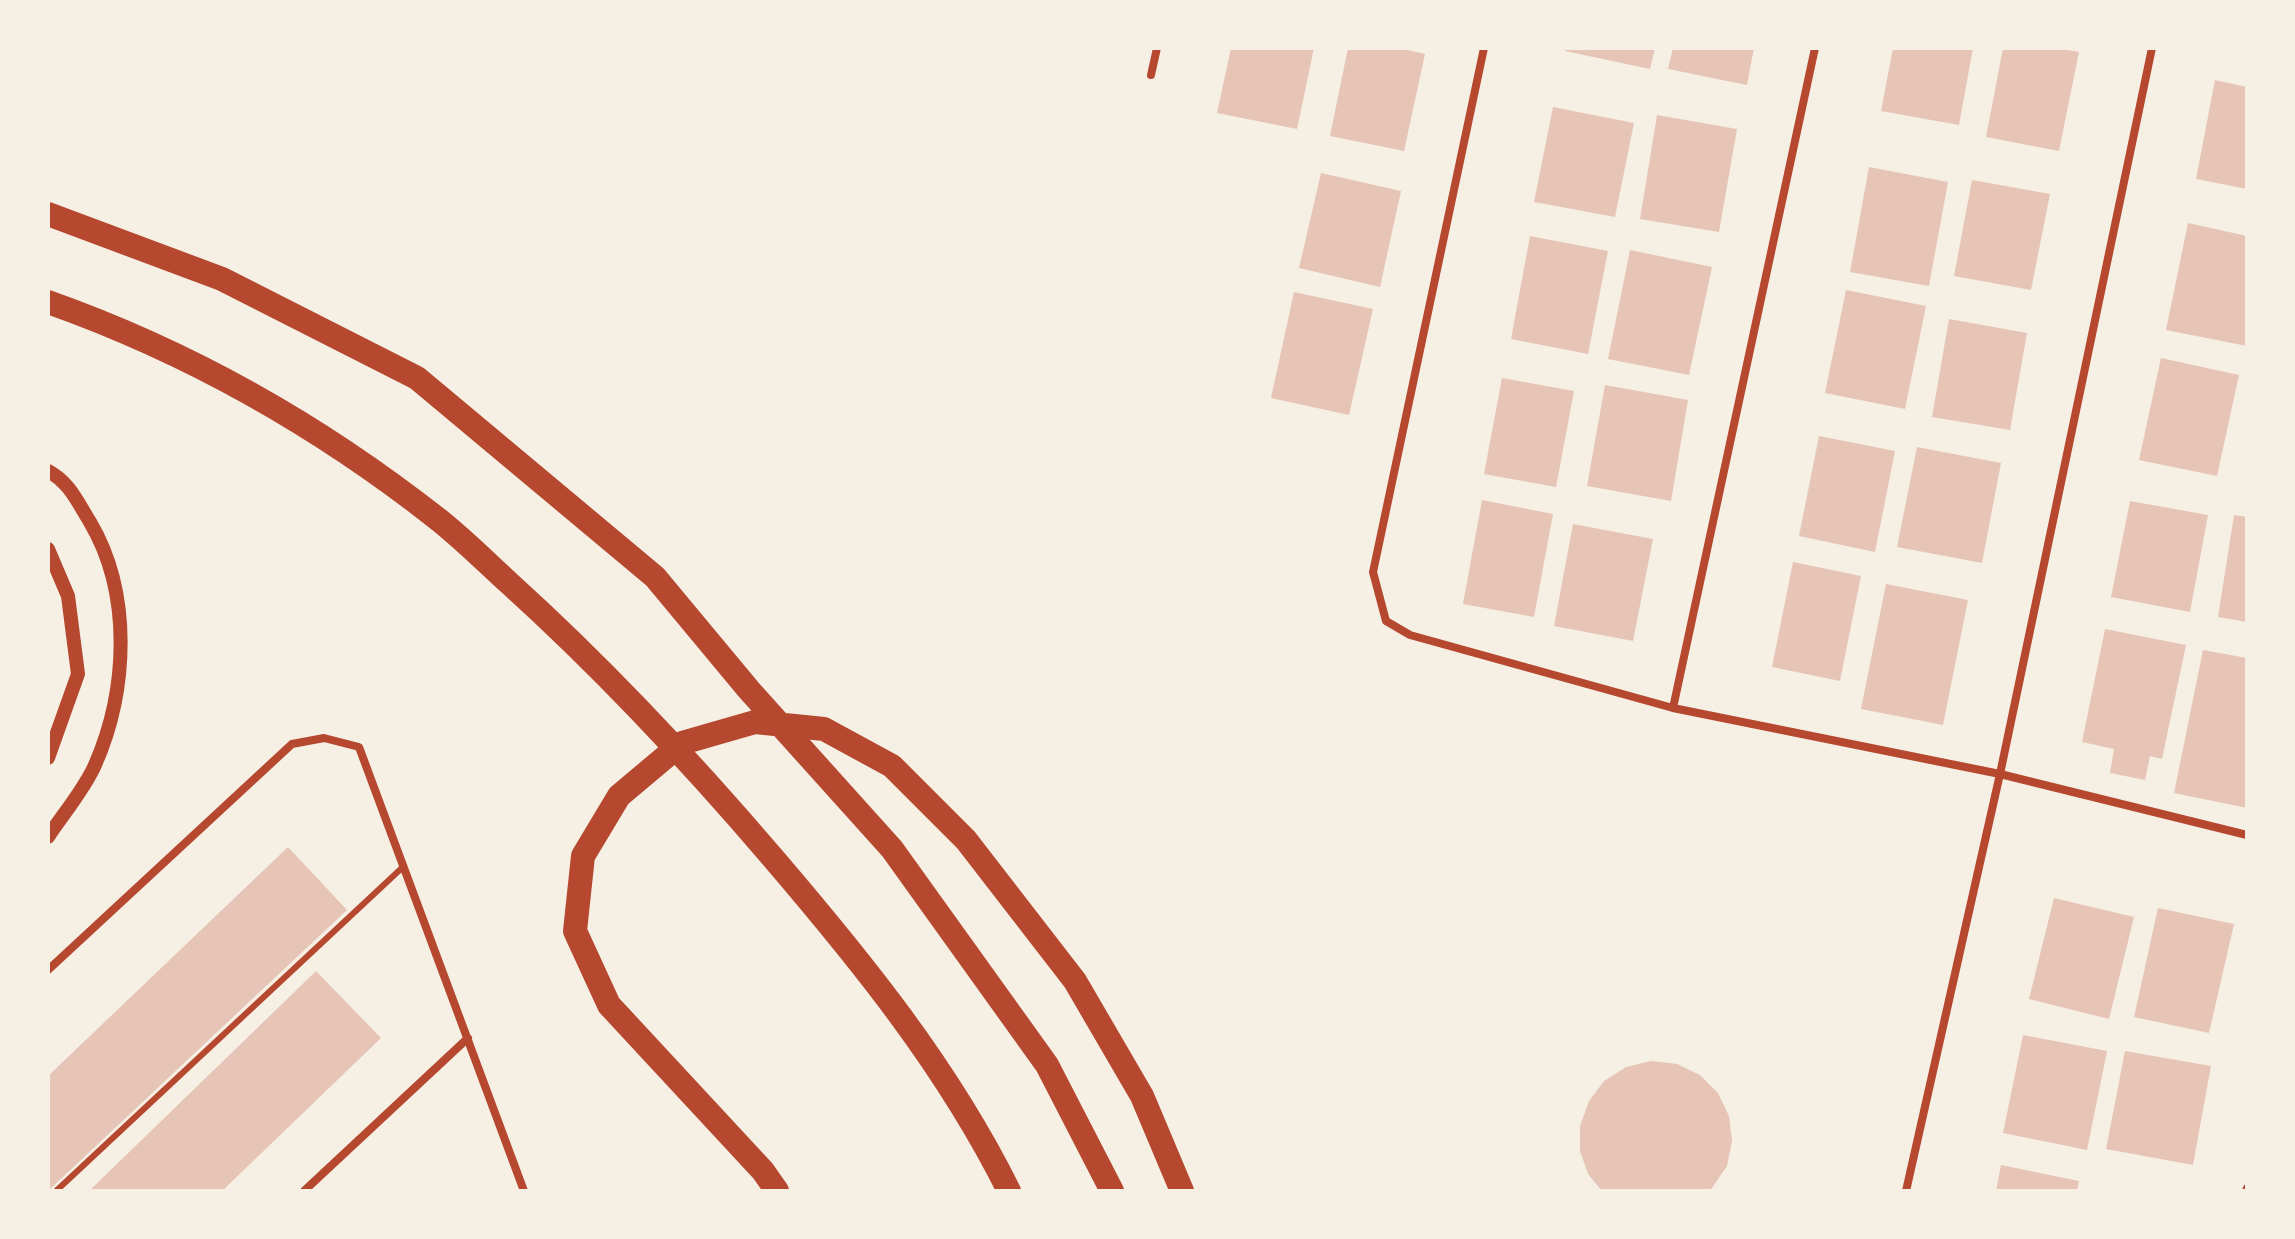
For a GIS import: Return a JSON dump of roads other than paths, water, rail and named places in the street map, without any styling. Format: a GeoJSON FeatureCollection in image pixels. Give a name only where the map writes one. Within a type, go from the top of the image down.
{"type":"FeatureCollection","features":[{"type":"Feature","properties":{"kind":"highway"},"geometry":{"type":"LineString","coordinates":[[48,214],[222,279],[417,378],[655,577],[749,690],[892,849],[1047,1065],[1112,1191]]}},
{"type":"Feature","properties":{"kind":"highway"},"geometry":{"type":"LineString","coordinates":[[48,302],[221,375],[322,437],[440,520],[569,638],[736,815],[865,965],[979,1131],[1009,1191]]}},
{"type":"Feature","properties":{"kind":"highway"},"geometry":{"type":"LineString","coordinates":[[777,1191],[763,1171],[609,1005],[575,931],[583,856],[619,796],[682,743],[755,722],[824,729],[892,766],[975,852],[1075,981],[1142,1096],[1182,1191]]}},
{"type":"Feature","properties":{"kind":"street"},"geometry":{"type":"LineString","coordinates":[[1151,75],[1157,48]]}},
{"type":"Feature","properties":{"kind":"street"},"geometry":{"type":"LineString","coordinates":[[1484,48],[1373,572],[1386,621],[1410,635],[1673,708],[2000,774],[2247,835]]}},
{"type":"Feature","properties":{"kind":"street"},"geometry":{"type":"LineString","coordinates":[[1673,708],[1815,48]]}},
{"type":"Feature","properties":{"kind":"street"},"geometry":{"type":"LineString","coordinates":[[1906,1191],[2000,774],[2152,48]]}},
{"type":"Feature","properties":{"kind":"street"},"geometry":{"type":"LineString","coordinates":[[48,471],[64,480],[98,536],[120,606],[119,682],[95,765],[48,837]]}},
{"type":"Feature","properties":{"kind":"street"},"geometry":{"type":"LineString","coordinates":[[48,549],[68,596],[78,674],[48,758]]}},
{"type":"Feature","properties":{"kind":"street"},"geometry":{"type":"LineString","coordinates":[[48,970],[292,744],[324,738],[359,747],[521,1189]]}},
{"type":"Feature","properties":{"kind":"street"},"geometry":{"type":"LineString","coordinates":[[304,1191],[468,1038]]}},
{"type":"Feature","properties":{"kind":"lane"},"geometry":{"type":"LineString","coordinates":[[56,1191],[404,866]]}}]}
